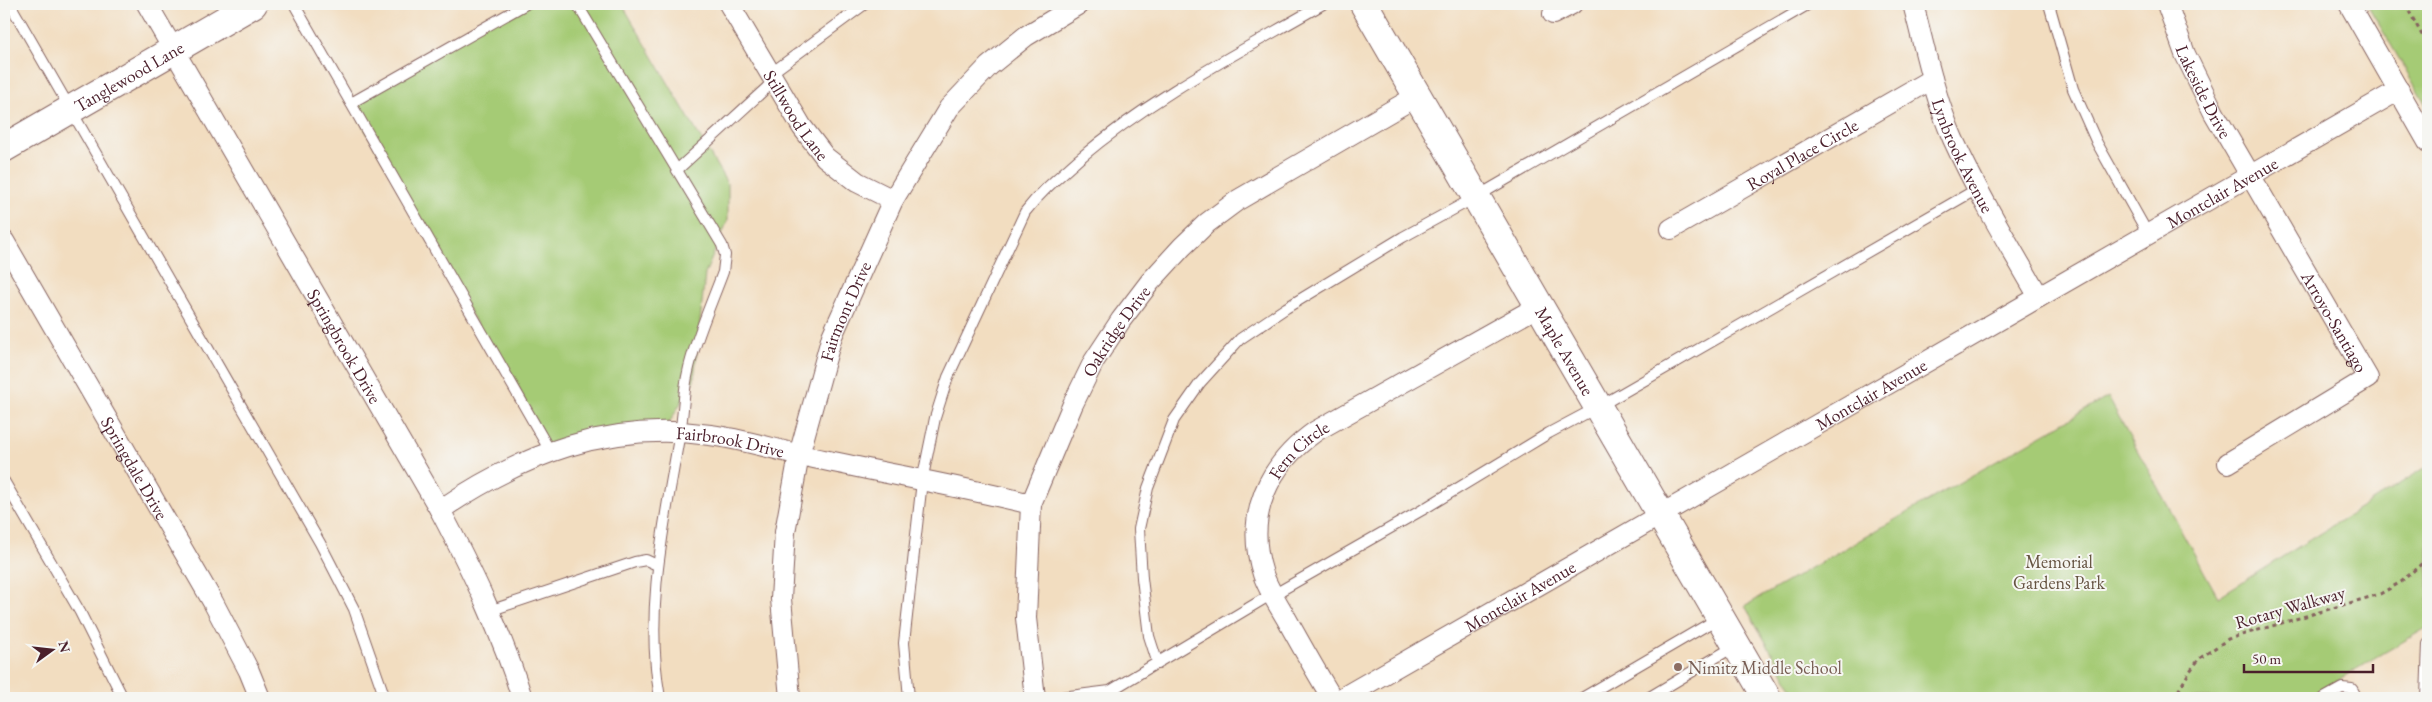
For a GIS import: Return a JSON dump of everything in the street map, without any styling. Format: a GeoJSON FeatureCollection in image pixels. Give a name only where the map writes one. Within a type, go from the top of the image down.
{"type":"FeatureCollection","features":[{"type":"Feature","properties":{"kind":"main road","name":"Tanglewood Lane"},"geometry":{"type":"LineString","coordinates":[[4,148],[253,4]]}},
{"type":"Feature","properties":{"kind":"main road","name":"Maple Avenue"},"geometry":{"type":"LineString","coordinates":[[1364,4],[1720,617],[1760,693]]}},
{"type":"Feature","properties":{"kind":"street","name":"Springbrook Drive"},"geometry":{"type":"LineString","coordinates":[[147,4],[440,510],[472,570],[511,664],[522,698]]}},
{"type":"Feature","properties":{"kind":"street","name":"Stillwood Lane"},"geometry":{"type":"LineString","coordinates":[[729,4],[802,127],[826,157],[857,182],[892,200]]}},
{"type":"Feature","properties":{"kind":"street","name":"Fairmont Drive"},"geometry":{"type":"LineString","coordinates":[[790,698],[781,599],[785,532],[798,455],[832,336],[892,200],[949,108],[990,66],[1026,36],[1079,4]]}},
{"type":"Feature","properties":{"kind":"street"},"geometry":{"type":"LineString","coordinates":[[1553,14],[1572,4]]}},
{"type":"Feature","properties":{"kind":"street","name":"Lynbrook Avenue"},"geometry":{"type":"LineString","coordinates":[[1913,4],[1932,79],[1952,137],[1977,189],[2039,297]]}},
{"type":"Feature","properties":{"kind":"street","name":"Lakeside Drive"},"geometry":{"type":"LineString","coordinates":[[2167,4],[2185,54],[2249,176]]}},
{"type":"Feature","properties":{"kind":"street"},"geometry":{"type":"LineString","coordinates":[[2349,4],[2428,142]]}},
{"type":"Feature","properties":{"kind":"street","name":"Royal Place Circle"},"geometry":{"type":"LineString","coordinates":[[1671,229],[1932,79]]}},
{"type":"Feature","properties":{"kind":"street","name":"Montclair Avenue"},"geometry":{"type":"LineString","coordinates":[[1342,698],[2399,90]]}},
{"type":"Feature","properties":{"kind":"street","name":"Oakridge Drive"},"geometry":{"type":"LineString","coordinates":[[1035,698],[1026,618],[1031,504],[1072,404],[1094,362],[1121,320],[1182,247],[1238,200],[1417,96]]}},
{"type":"Feature","properties":{"kind":"street","name":"Arroyo-Santiago"},"geometry":{"type":"LineString","coordinates":[[2228,464],[2368,378],[2249,176]]}},
{"type":"Feature","properties":{"kind":"street","name":"Springdale Drive"},"geometry":{"type":"LineString","coordinates":[[4,240],[213,602],[249,671],[260,698]]}},
{"type":"Feature","properties":{"kind":"street","name":"Fern Circle"},"geometry":{"type":"LineString","coordinates":[[1332,698],[1263,575],[1258,555],[1257,520],[1264,494],[1272,475],[1284,458],[1316,431],[1539,306]]}},
{"type":"Feature","properties":{"kind":"street","name":"Fairbrook Drive"},"geometry":{"type":"LineString","coordinates":[[440,510],[504,471],[550,451],[605,436],[635,432],[680,432],[739,440],[798,455],[1031,504]]}},
{"type":"Feature","properties":{"kind":"lane"},"geometry":{"type":"LineString","coordinates":[[10,4],[320,543],[354,609],[386,698]]}},
{"type":"Feature","properties":{"kind":"lane"},"geometry":{"type":"LineString","coordinates":[[294,4],[550,451]]}},
{"type":"Feature","properties":{"kind":"lane"},"geometry":{"type":"LineString","coordinates":[[351,103],[526,4]]}},
{"type":"Feature","properties":{"kind":"lane"},"geometry":{"type":"LineString","coordinates":[[578,4],[722,245],[725,255],[724,272],[688,371],[680,432],[657,565],[653,633],[655,673],[660,698]]}},
{"type":"Feature","properties":{"kind":"lane"},"geometry":{"type":"LineString","coordinates":[[677,170],[772,78],[865,4]]}},
{"type":"Feature","properties":{"kind":"lane"},"geometry":{"type":"LineString","coordinates":[[909,698],[904,643],[922,481],[936,418],[948,377],[1025,212],[1039,194],[1131,118],[1194,77],[1323,4]]}},
{"type":"Feature","properties":{"kind":"lane"},"geometry":{"type":"LineString","coordinates":[[1158,664],[1148,626],[1139,529],[1148,488],[1174,420],[1200,383],[1240,339],[1302,298],[1403,237],[1476,197],[1809,4]]}},
{"type":"Feature","properties":{"kind":"lane"},"geometry":{"type":"LineString","coordinates":[[2049,4],[2073,89],[2097,143],[2148,234]]}},
{"type":"Feature","properties":{"kind":"lane"},"geometry":{"type":"LineString","coordinates":[[1054,698],[1110,691],[1422,510],[1549,432],[1598,407],[1977,189]]}},
{"type":"Feature","properties":{"kind":"lane"},"geometry":{"type":"LineString","coordinates":[[4,481],[80,612],[122,698]]}},
{"type":"Feature","properties":{"kind":"lane"},"geometry":{"type":"LineString","coordinates":[[489,611],[635,562],[646,560],[657,565]]}},
{"type":"Feature","properties":{"kind":"lane"},"geometry":{"type":"LineString","coordinates":[[1582,698],[1720,617]]}},
{"type":"Feature","properties":{"kind":"lane"},"geometry":{"type":"LineString","coordinates":[[2426,698],[2428,644]]}},
{"type":"Feature","properties":{"kind":"lane"},"geometry":{"type":"LineString","coordinates":[[1648,698],[1736,646]]}},
{"type":"Feature","properties":{"kind":"lane"},"geometry":{"type":"LineString","coordinates":[[2324,698],[2342,688],[2352,689],[2357,698]]}},
{"type":"Feature","properties":{"kind":"path"},"geometry":{"type":"LineString","coordinates":[[2405,4],[2428,46]]}},
{"type":"Feature","properties":{"kind":"path","name":"Rotary Walkway"},"geometry":{"type":"LineString","coordinates":[[2174,698],[2200,658],[2228,639],[2380,594],[2401,582],[2428,558]]}},
{"type":"Feature","properties":{"kind":"green space"},"geometry":{"type":"Polygon","coordinates":[[[520,4],[622,4],[728,185],[728,220],[705,274],[694,380],[664,432],[549,450],[351,105],[520,4]]]}},
{"type":"Feature","properties":{"kind":"green space"},"geometry":{"type":"Polygon","coordinates":[[[2367,4],[2428,4],[2428,108],[2367,4]]]}},
{"type":"Feature","properties":{"kind":"green space","name":"Memorial Gardens Park"},"geometry":{"type":"Polygon","coordinates":[[[2108,397],[2218,597],[2428,466],[2428,627],[2307,698],[1798,698],[1745,606],[2108,397]]]}},
{"type":"Feature","properties":{"kind":"place","name":"Nimitz Middle School"},"geometry":{"type":"Point","coordinates":[1678,667]}}]}
